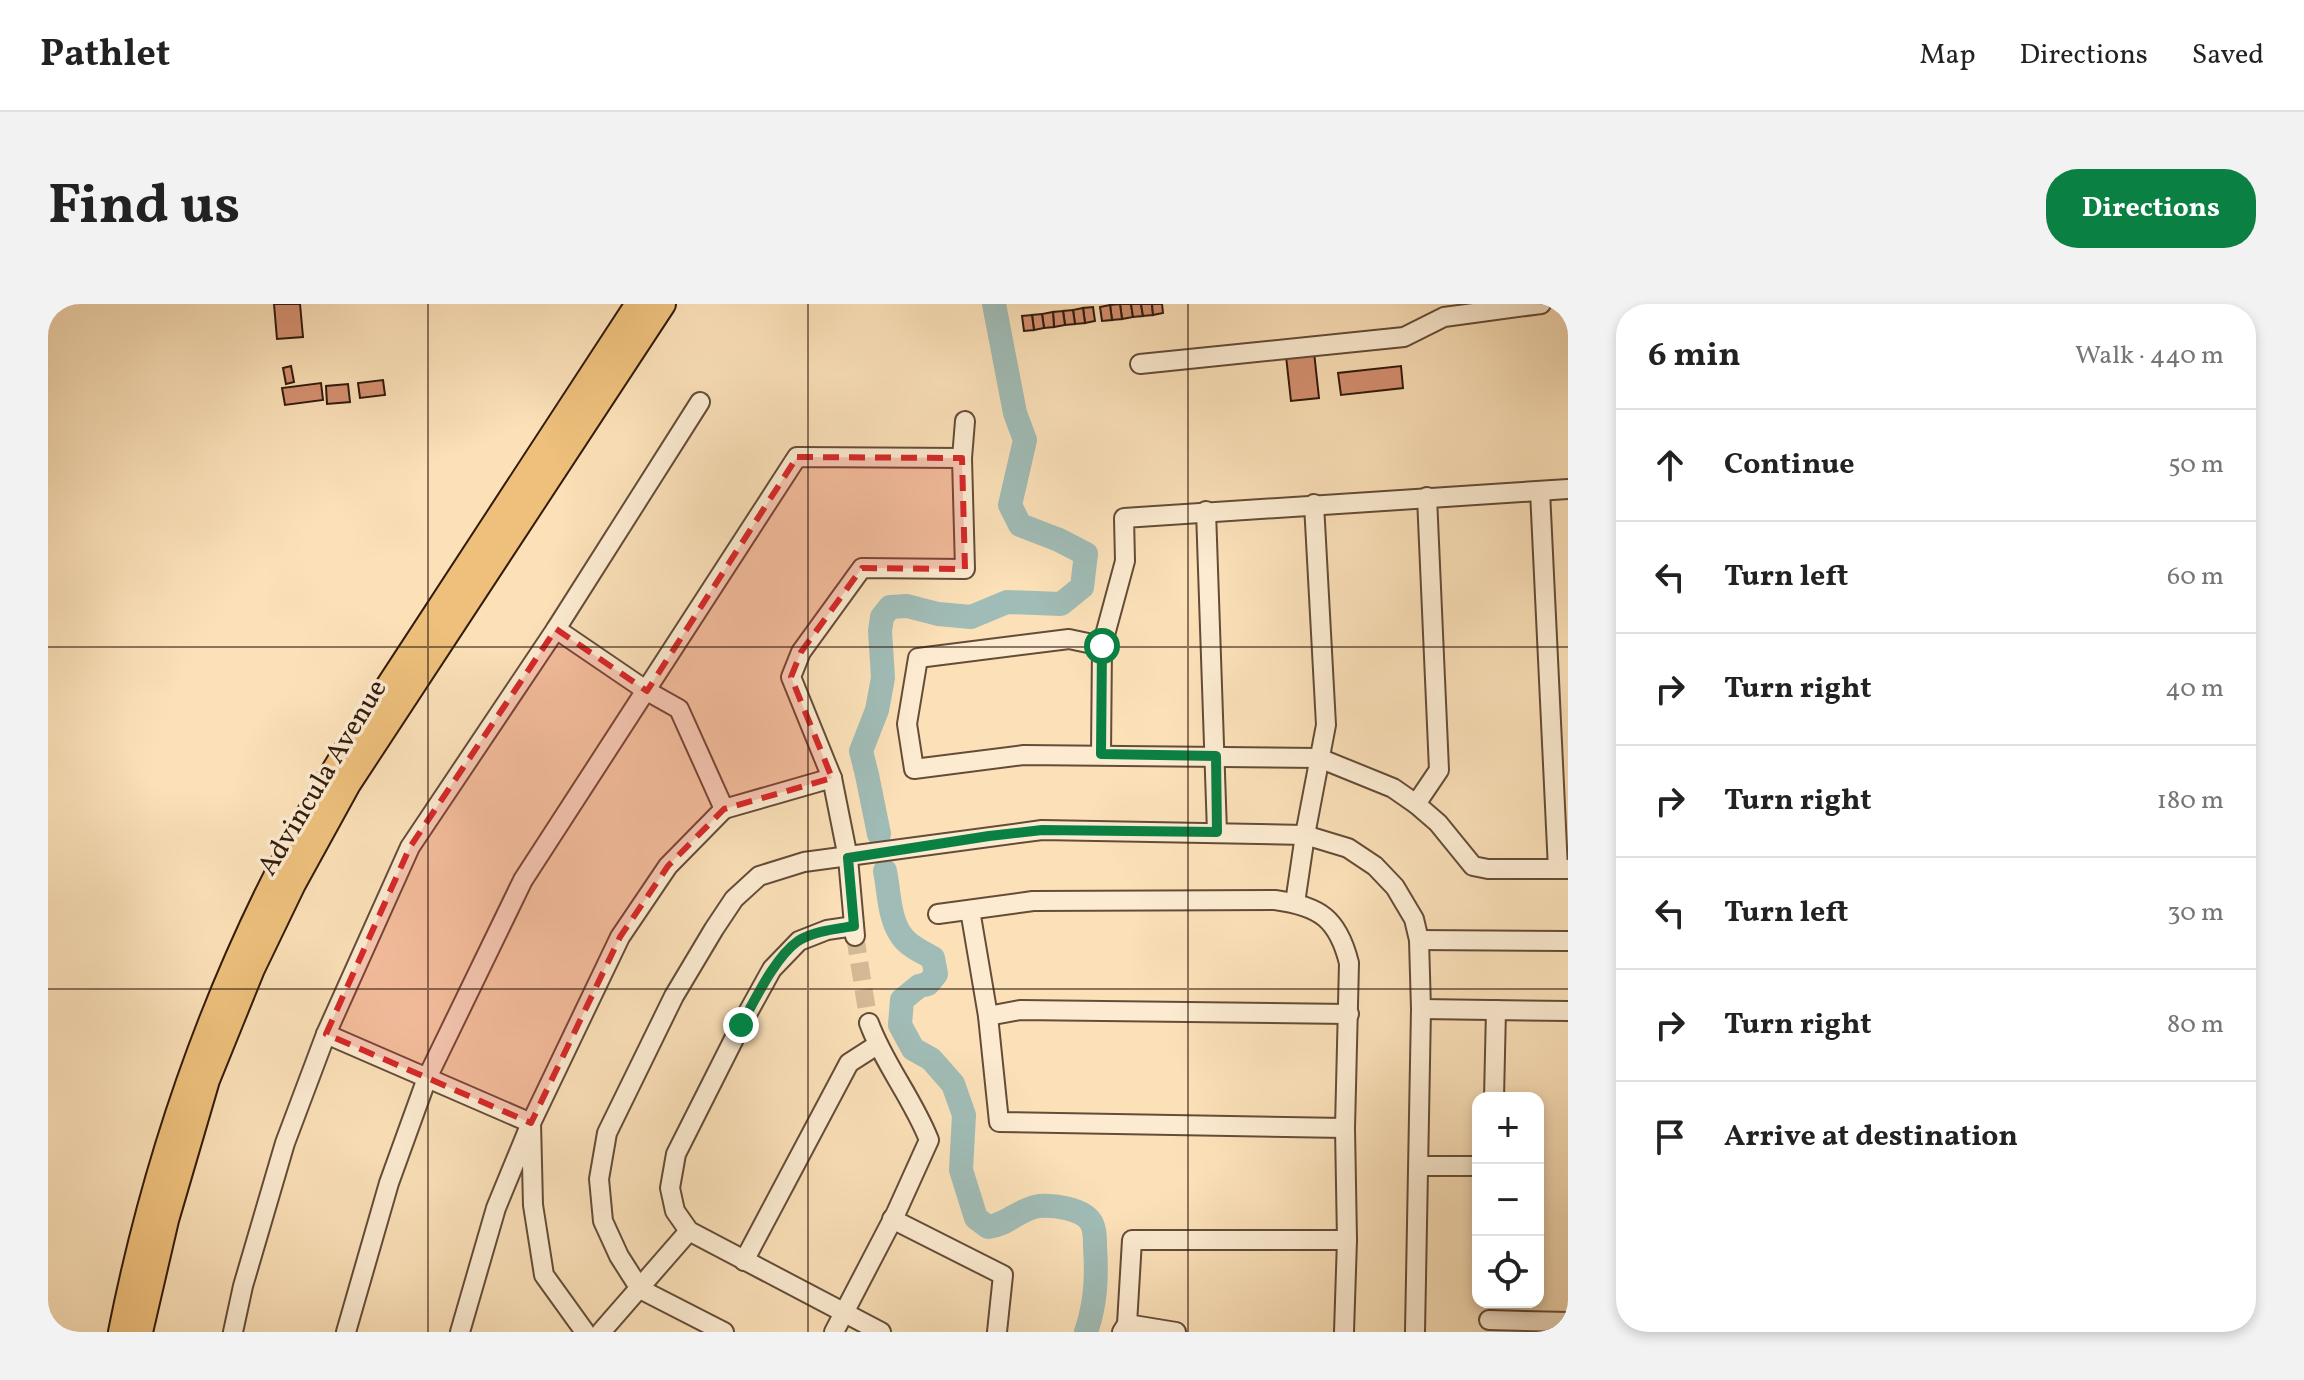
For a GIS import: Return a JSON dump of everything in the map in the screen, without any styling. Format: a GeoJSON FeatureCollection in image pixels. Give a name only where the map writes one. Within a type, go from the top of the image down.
{"type":"FeatureCollection","features":[{"type":"Feature","properties":{"kind":"main road","name":"Advincula Avenue"},"geometry":{"type":"LineString","coordinates":[[121,1332],[186,1149],[207,1080],[252,969],[298,874],[348,784],[587,402],[638,304]]}},
{"type":"Feature","properties":{"kind":"main road","name":"Advincula Avenue"},"geometry":{"type":"LineString","coordinates":[[587,402],[663,304]]}},
{"type":"Feature","properties":{"kind":"main road","name":"Advincula Avenue"},"geometry":{"type":"LineString","coordinates":[[140,1332],[144,1270]]}},
{"type":"Feature","properties":{"kind":"street"},"geometry":{"type":"LineString","coordinates":[[1140,364],[1404,337],[1444,317],[1541,304]]}},
{"type":"Feature","properties":{"kind":"street"},"geometry":{"type":"LineString","coordinates":[[233,1332],[243,1286],[285,1143],[326,1034],[410,847],[556,629],[700,402]]}},
{"type":"Feature","properties":{"kind":"street"},"geometry":{"type":"LineString","coordinates":[[881,1332],[689,1231],[675,1211],[670,1188],[676,1154],[772,969],[799,941],[827,930],[855,931],[848,858],[832,778],[791,677],[801,652],[862,568],[965,569],[962,458],[965,421]]}},
{"type":"Feature","properties":{"kind":"street"},"geometry":{"type":"LineString","coordinates":[[346,1332],[389,1183],[427,1078],[523,880],[797,457],[962,458]]}},
{"type":"Feature","properties":{"kind":"street"},"geometry":{"type":"LineString","coordinates":[[1101,754],[1102,646],[1125,561],[1124,518],[1568,489]]}},
{"type":"Feature","properties":{"kind":"street"},"geometry":{"type":"LineString","coordinates":[[1102,646],[1069,639],[918,658],[907,724],[914,769],[1024,755],[1319,758],[1393,788],[1416,804],[1438,823],[1473,866],[1488,869],[1563,869],[1540,491]]}},
{"type":"Feature","properties":{"kind":"street"},"geometry":{"type":"LineString","coordinates":[[1416,804],[1439,770],[1427,497]]}},
{"type":"Feature","properties":{"kind":"street"},"geometry":{"type":"LineString","coordinates":[[1295,903],[1326,725],[1314,504]]}},
{"type":"Feature","properties":{"kind":"street"},"geometry":{"type":"LineString","coordinates":[[1206,511],[1217,832]]}},
{"type":"Feature","properties":{"kind":"street"},"geometry":{"type":"LineString","coordinates":[[556,629],[679,709],[724,809]]}},
{"type":"Feature","properties":{"kind":"street"},"geometry":{"type":"LineString","coordinates":[[460,1332],[496,1208],[531,1123],[620,937],[668,866],[724,809],[832,778]]}},
{"type":"Feature","properties":{"kind":"street"},"geometry":{"type":"LineString","coordinates":[[724,1332],[640,1289],[619,1256],[603,1221],[599,1179],[607,1133],[613,1119],[674,996],[734,899],[759,876],[804,862],[1042,830],[1305,835],[1348,848],[1375,866],[1395,887],[1414,919],[1419,940],[1421,1009],[1415,1332]]}},
{"type":"Feature","properties":{"kind":"street"},"geometry":{"type":"LineString","coordinates":[[938,914],[1033,901],[1275,900],[1314,909],[1334,926],[1343,940],[1349,963],[1344,1332]]}},
{"type":"Feature","properties":{"kind":"street"},"geometry":{"type":"LineString","coordinates":[[970,910],[988,1016],[999,1122],[1345,1128]]}},
{"type":"Feature","properties":{"kind":"street"},"geometry":{"type":"LineString","coordinates":[[1419,940],[1568,941]]}},
{"type":"Feature","properties":{"kind":"street"},"geometry":{"type":"LineString","coordinates":[[1421,1009],[1568,1011]]}},
{"type":"Feature","properties":{"kind":"street"},"geometry":{"type":"LineString","coordinates":[[988,1016],[1020,1010],[1349,1014]]}},
{"type":"Feature","properties":{"kind":"street"},"geometry":{"type":"LineString","coordinates":[[1494,1092],[1496,1010]]}},
{"type":"Feature","properties":{"kind":"street"},"geometry":{"type":"LineString","coordinates":[[834,1332],[929,1140],[920,1117],[877,1045],[869,1023]]}},
{"type":"Feature","properties":{"kind":"street"},"geometry":{"type":"LineString","coordinates":[[326,1034],[531,1123]]}},
{"type":"Feature","properties":{"kind":"street"},"geometry":{"type":"LineString","coordinates":[[744,1261],[849,1063],[877,1045]]}},
{"type":"Feature","properties":{"kind":"street"},"geometry":{"type":"LineString","coordinates":[[531,1123],[533,1205],[544,1275],[585,1332]]}},
{"type":"Feature","properties":{"kind":"street"},"geometry":{"type":"LineString","coordinates":[[1419,1166],[1472,1166]]}},
{"type":"Feature","properties":{"kind":"street"},"geometry":{"type":"LineString","coordinates":[[892,1219],[1003,1275],[997,1332]]}},
{"type":"Feature","properties":{"kind":"street"},"geometry":{"type":"LineString","coordinates":[[601,1332],[689,1231]]}},
{"type":"Feature","properties":{"kind":"street"},"geometry":{"type":"LineString","coordinates":[[1176,1332],[1124,1328],[1132,1240],[1347,1240]]}},
{"type":"Feature","properties":{"kind":"street"},"geometry":{"type":"LineString","coordinates":[[1489,1318],[1568,1322]]}},
{"type":"Feature","properties":{"kind":"highlighted area"},"geometry":{"type":"Polygon","coordinates":[[[797,457],[962,458],[965,569],[862,568],[801,652],[791,677],[832,778],[724,809],[668,866],[620,937],[531,1123],[326,1034],[410,847],[556,629],[647,691],[797,457]]]}},
{"type":"Feature","properties":{"kind":"building"},"geometry":{"type":"Polygon","coordinates":[[[274,304],[300,304],[303,337],[277,339],[274,304]]]}},
{"type":"Feature","properties":{"kind":"building"},"geometry":{"type":"Polygon","coordinates":[[[1120,304],[1131,304],[1133,317],[1122,319],[1120,304]]]}},
{"type":"Feature","properties":{"kind":"building"},"geometry":{"type":"Polygon","coordinates":[[[1120,304],[1122,319],[1112,320],[1110,305],[1120,304]]]}},
{"type":"Feature","properties":{"kind":"building"},"geometry":{"type":"Polygon","coordinates":[[[1131,304],[1141,304],[1143,316],[1133,317],[1131,304]]]}},
{"type":"Feature","properties":{"kind":"building"},"geometry":{"type":"Polygon","coordinates":[[[1141,304],[1152,304],[1153,315],[1143,316],[1141,304]]]}},
{"type":"Feature","properties":{"kind":"building"},"geometry":{"type":"Polygon","coordinates":[[[1152,304],[1162,304],[1163,313],[1153,315],[1152,304]]]}},
{"type":"Feature","properties":{"kind":"building"},"geometry":{"type":"Polygon","coordinates":[[[1110,305],[1112,320],[1102,321],[1100,307],[1110,305]]]}},
{"type":"Feature","properties":{"kind":"building"},"geometry":{"type":"Polygon","coordinates":[[[1093,307],[1095,321],[1085,323],[1083,308],[1093,307]]]}},
{"type":"Feature","properties":{"kind":"building"},"geometry":{"type":"Polygon","coordinates":[[[1083,308],[1085,323],[1075,324],[1073,310],[1083,308]]]}},
{"type":"Feature","properties":{"kind":"building"},"geometry":{"type":"Polygon","coordinates":[[[1073,310],[1075,324],[1065,325],[1063,311],[1073,310]]]}},
{"type":"Feature","properties":{"kind":"building"},"geometry":{"type":"Polygon","coordinates":[[[1063,311],[1065,325],[1054,327],[1053,312],[1063,311]]]}},
{"type":"Feature","properties":{"kind":"building"},"geometry":{"type":"Polygon","coordinates":[[[1053,312],[1054,327],[1044,328],[1042,314],[1053,312]]]}},
{"type":"Feature","properties":{"kind":"building"},"geometry":{"type":"Polygon","coordinates":[[[1042,314],[1044,328],[1034,330],[1032,315],[1042,314]]]}},
{"type":"Feature","properties":{"kind":"building"},"geometry":{"type":"Polygon","coordinates":[[[1032,315],[1034,330],[1024,331],[1022,316],[1032,315]]]}},
{"type":"Feature","properties":{"kind":"building"},"geometry":{"type":"Polygon","coordinates":[[[1314,352],[1319,398],[1291,401],[1286,356],[1314,352]]]}},
{"type":"Feature","properties":{"kind":"building"},"geometry":{"type":"Polygon","coordinates":[[[291,366],[294,382],[286,384],[283,368],[291,366]]]}},
{"type":"Feature","properties":{"kind":"building"},"geometry":{"type":"Polygon","coordinates":[[[1401,366],[1403,388],[1341,395],[1338,373],[1401,366]]]}},
{"type":"Feature","properties":{"kind":"building"},"geometry":{"type":"Polygon","coordinates":[[[383,380],[385,395],[360,398],[358,383],[383,380]]]}},
{"type":"Feature","properties":{"kind":"building"},"geometry":{"type":"Polygon","coordinates":[[[321,383],[323,400],[285,405],[282,388],[321,383]]]}},
{"type":"Feature","properties":{"kind":"building"},"geometry":{"type":"Polygon","coordinates":[[[348,384],[350,402],[327,404],[326,386],[348,384]]]}},
{"type":"Feature","properties":{"kind":"waterway"},"geometry":{"type":"LineString","coordinates":[[879,834],[861,751],[877,710],[883,678],[880,631],[882,617],[890,607],[907,606],[938,614],[971,617],[1007,602],[1061,604],[1082,587],[1086,554],[1020,525],[1010,505],[1025,440],[1015,413],[994,304]]}},
{"type":"Feature","properties":{"kind":"waterway"},"geometry":{"type":"LineString","coordinates":[[885,871],[897,928],[907,942],[933,958],[936,974],[928,984],[919,986],[902,1000],[900,1025],[913,1049],[931,1059],[953,1084],[964,1115],[961,1170],[976,1218],[988,1227],[1039,1206],[1067,1208],[1087,1217],[1094,1231],[1096,1268],[1094,1300],[1086,1332]]}},
{"type":"Feature","properties":{"kind":"tunnel"},"geometry":{"type":"LineString","coordinates":[[855,936],[869,1023]]}},
{"type":"Feature","properties":{"kind":"route"},"geometry":{"type":"LineString","coordinates":[[741,1025],[772,969],[799,941],[827,930],[854,926],[848,858],[1042,830],[1217,832],[1216,756],[1101,754],[1102,646]]}}]}
